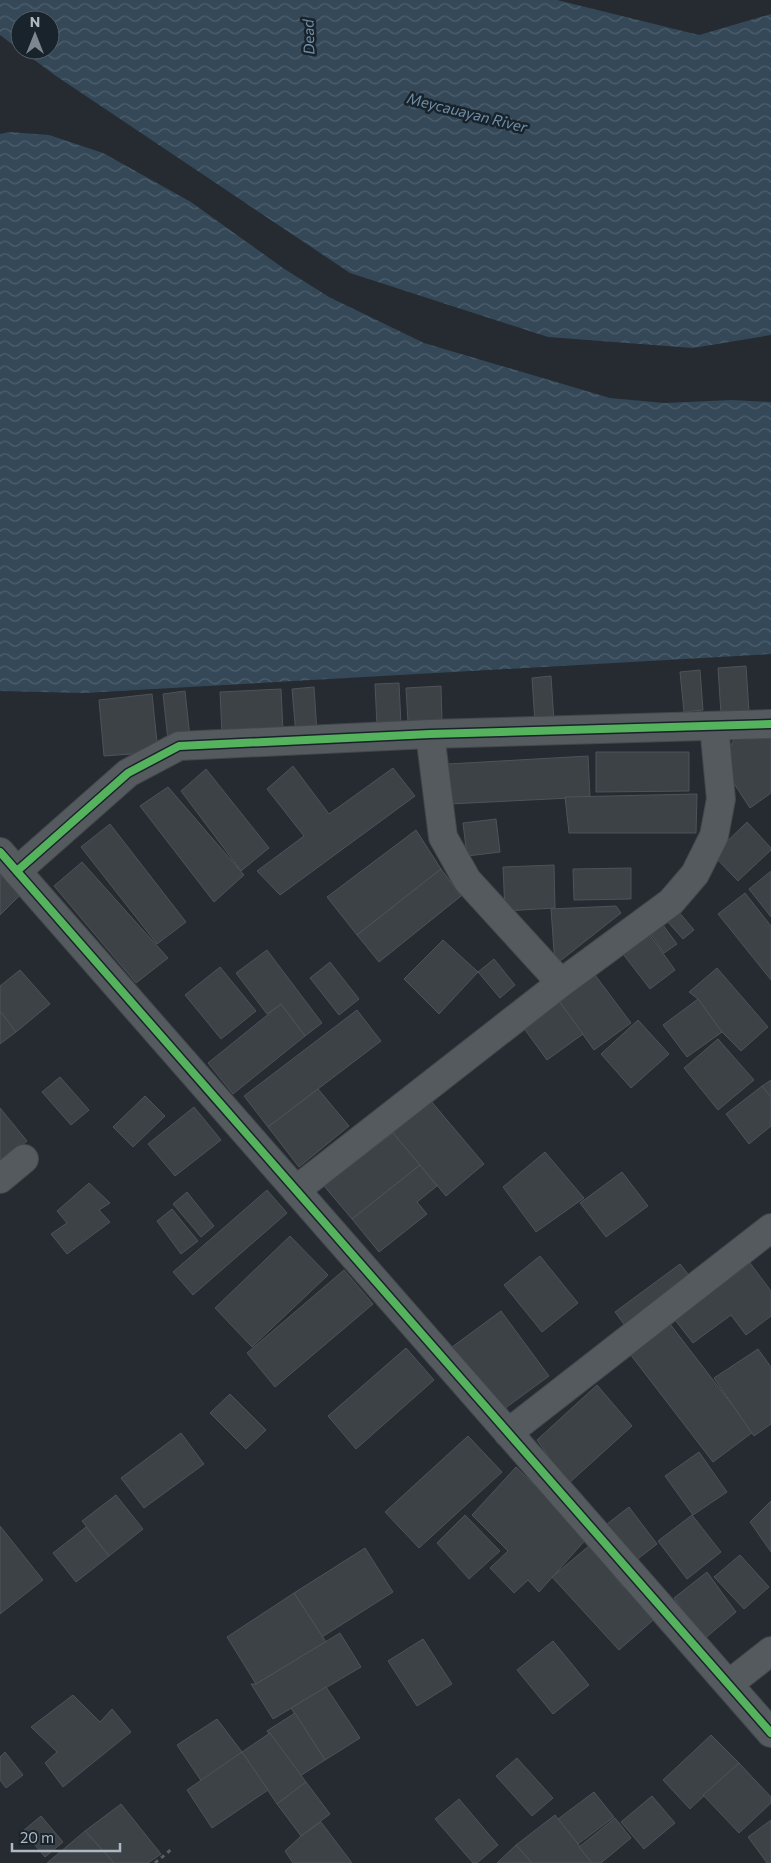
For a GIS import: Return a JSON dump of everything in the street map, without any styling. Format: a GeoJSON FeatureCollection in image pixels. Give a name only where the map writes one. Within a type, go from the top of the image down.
{"type":"FeatureCollection","features":[{"type":"Feature","properties":{"kind":"street"},"geometry":{"type":"LineString","coordinates":[[771,724],[430,734],[178,746],[128,773],[8,861],[771,1733]]}},
{"type":"Feature","properties":{"kind":"street"},"geometry":{"type":"LineString","coordinates":[[296,1190],[561,983],[671,902],[695,874],[714,836],[721,799],[714,726]]}},
{"type":"Feature","properties":{"kind":"street"},"geometry":{"type":"LineString","coordinates":[[430,734],[443,837],[467,880],[561,983]]}},
{"type":"Feature","properties":{"kind":"street"},"geometry":{"type":"LineString","coordinates":[[0,1179],[24,1159]]}},
{"type":"Feature","properties":{"kind":"street"},"geometry":{"type":"LineString","coordinates":[[508,1432],[771,1228]]}},
{"type":"Feature","properties":{"kind":"street"},"geometry":{"type":"LineString","coordinates":[[729,1684],[771,1651]]}},
{"type":"Feature","properties":{"kind":"path"},"geometry":{"type":"LineString","coordinates":[[155,1863],[173,1848]]}},
{"type":"Feature","properties":{"kind":"water"},"geometry":{"type":"Polygon","coordinates":[[[0,0],[557,0],[699,35],[771,14],[771,335],[693,348],[548,337],[350,273],[34,60],[60,60],[60,10],[10,10],[10,42],[0,35],[0,0]]]}},
{"type":"Feature","properties":{"kind":"water"},"geometry":{"type":"Polygon","coordinates":[[[9,132],[49,135],[103,153],[191,202],[283,268],[329,297],[424,343],[610,398],[664,403],[732,400],[771,402],[771,654],[84,693],[0,691],[0,134],[9,132]]]}},
{"type":"Feature","properties":{"kind":"building"},"geometry":{"type":"Polygon","coordinates":[[[746,666],[749,712],[721,714],[718,668],[746,666]]]}},
{"type":"Feature","properties":{"kind":"building"},"geometry":{"type":"Polygon","coordinates":[[[700,670],[703,710],[684,712],[680,672],[700,670]]]}},
{"type":"Feature","properties":{"kind":"building"},"geometry":{"type":"Polygon","coordinates":[[[551,676],[554,722],[535,723],[532,678],[551,676]]]}},
{"type":"Feature","properties":{"kind":"building"},"geometry":{"type":"Polygon","coordinates":[[[399,683],[401,725],[377,726],[375,684],[399,683]]]}},
{"type":"Feature","properties":{"kind":"building"},"geometry":{"type":"Polygon","coordinates":[[[441,686],[442,721],[408,722],[406,688],[441,686]]]}},
{"type":"Feature","properties":{"kind":"building"},"geometry":{"type":"Polygon","coordinates":[[[314,687],[317,733],[296,735],[292,689],[314,687]]]}},
{"type":"Feature","properties":{"kind":"building"},"geometry":{"type":"Polygon","coordinates":[[[281,689],[283,731],[222,734],[220,692],[281,689]]]}},
{"type":"Feature","properties":{"kind":"building"},"geometry":{"type":"Polygon","coordinates":[[[185,691],[190,738],[168,740],[163,694],[185,691]]]}},
{"type":"Feature","properties":{"kind":"building"},"geometry":{"type":"Polygon","coordinates":[[[152,694],[158,752],[104,756],[99,700],[152,694]]]}},
{"type":"Feature","properties":{"kind":"building"},"geometry":{"type":"Polygon","coordinates":[[[771,734],[771,793],[750,808],[725,770],[723,762],[736,735],[771,734]]]}},
{"type":"Feature","properties":{"kind":"building"},"geometry":{"type":"Polygon","coordinates":[[[596,752],[689,752],[689,791],[596,792],[596,752]]]}},
{"type":"Feature","properties":{"kind":"building"},"geometry":{"type":"Polygon","coordinates":[[[588,756],[590,797],[450,804],[448,764],[588,756]]]}},
{"type":"Feature","properties":{"kind":"building"},"geometry":{"type":"Polygon","coordinates":[[[293,766],[329,814],[393,768],[415,796],[280,895],[257,871],[304,836],[267,789],[293,766]]]}},
{"type":"Feature","properties":{"kind":"building"},"geometry":{"type":"Polygon","coordinates":[[[206,769],[269,848],[241,871],[181,791],[206,769]]]}},
{"type":"Feature","properties":{"kind":"building"},"geometry":{"type":"Polygon","coordinates":[[[168,787],[244,875],[214,902],[140,806],[168,787]]]}},
{"type":"Feature","properties":{"kind":"building"},"geometry":{"type":"Polygon","coordinates":[[[697,794],[696,833],[569,833],[565,797],[697,794]]]}},
{"type":"Feature","properties":{"kind":"building"},"geometry":{"type":"Polygon","coordinates":[[[496,819],[500,852],[467,856],[463,823],[496,819]]]}},
{"type":"Feature","properties":{"kind":"building"},"geometry":{"type":"Polygon","coordinates":[[[747,822],[771,850],[738,881],[713,855],[747,822]]]}},
{"type":"Feature","properties":{"kind":"building"},"geometry":{"type":"Polygon","coordinates":[[[110,824],[186,922],[157,944],[81,847],[110,824]]]}},
{"type":"Feature","properties":{"kind":"building"},"geometry":{"type":"Polygon","coordinates":[[[416,830],[441,869],[357,935],[327,897],[416,830]]]}},
{"type":"Feature","properties":{"kind":"building"},"geometry":{"type":"Polygon","coordinates":[[[82,862],[168,958],[136,983],[54,886],[82,862]]]}},
{"type":"Feature","properties":{"kind":"building"},"geometry":{"type":"Polygon","coordinates":[[[554,865],[555,908],[505,911],[503,867],[554,865]]]}},
{"type":"Feature","properties":{"kind":"building"},"geometry":{"type":"Polygon","coordinates":[[[631,868],[631,899],[574,900],[573,869],[631,868]]]}},
{"type":"Feature","properties":{"kind":"building"},"geometry":{"type":"Polygon","coordinates":[[[441,869],[461,896],[379,962],[357,935],[441,869]]]}},
{"type":"Feature","properties":{"kind":"building"},"geometry":{"type":"Polygon","coordinates":[[[771,871],[771,917],[749,889],[771,871]]]}},
{"type":"Feature","properties":{"kind":"building"},"geometry":{"type":"Polygon","coordinates":[[[0,873],[19,896],[0,915],[0,873]]]}},
{"type":"Feature","properties":{"kind":"building"},"geometry":{"type":"Polygon","coordinates":[[[745,893],[771,926],[771,980],[718,914],[745,893]]]}},
{"type":"Feature","properties":{"kind":"building"},"geometry":{"type":"Polygon","coordinates":[[[616,906],[621,913],[555,965],[551,909],[616,906]]]}},
{"type":"Feature","properties":{"kind":"building"},"geometry":{"type":"Polygon","coordinates":[[[678,911],[694,930],[683,939],[667,921],[678,911]]]}},
{"type":"Feature","properties":{"kind":"building"},"geometry":{"type":"Polygon","coordinates":[[[663,925],[677,944],[664,953],[651,934],[663,925]]]}},
{"type":"Feature","properties":{"kind":"building"},"geometry":{"type":"Polygon","coordinates":[[[649,934],[675,970],[650,989],[623,954],[649,934]]]}},
{"type":"Feature","properties":{"kind":"building"},"geometry":{"type":"Polygon","coordinates":[[[443,940],[478,972],[439,1014],[404,979],[443,940]]]}},
{"type":"Feature","properties":{"kind":"building"},"geometry":{"type":"Polygon","coordinates":[[[267,950],[322,1023],[305,1036],[281,1004],[267,1014],[236,973],[267,950]]]}},
{"type":"Feature","properties":{"kind":"building"},"geometry":{"type":"Polygon","coordinates":[[[494,959],[515,985],[500,998],[478,972],[494,959]]]}},
{"type":"Feature","properties":{"kind":"building"},"geometry":{"type":"Polygon","coordinates":[[[330,962],[359,999],[339,1015],[310,978],[330,962]]]}},
{"type":"Feature","properties":{"kind":"building"},"geometry":{"type":"Polygon","coordinates":[[[220,967],[256,1011],[221,1039],[185,995],[220,967]]]}},
{"type":"Feature","properties":{"kind":"building"},"geometry":{"type":"Polygon","coordinates":[[[717,968],[768,1027],[741,1051],[722,1032],[698,999],[689,992],[717,968]]]}},
{"type":"Feature","properties":{"kind":"building"},"geometry":{"type":"Polygon","coordinates":[[[20,970],[50,1004],[16,1032],[0,1011],[0,986],[20,970]]]}},
{"type":"Feature","properties":{"kind":"building"},"geometry":{"type":"Polygon","coordinates":[[[595,975],[631,1023],[594,1050],[559,1001],[595,975]]]}},
{"type":"Feature","properties":{"kind":"building"},"geometry":{"type":"Polygon","coordinates":[[[698,999],[722,1032],[687,1057],[663,1025],[698,999]]]}},
{"type":"Feature","properties":{"kind":"building"},"geometry":{"type":"Polygon","coordinates":[[[559,1001],[583,1034],[547,1060],[523,1027],[559,1001]]]}},
{"type":"Feature","properties":{"kind":"building"},"geometry":{"type":"Polygon","coordinates":[[[281,1004],[305,1036],[233,1094],[208,1063],[281,1004]]]}},
{"type":"Feature","properties":{"kind":"building"},"geometry":{"type":"Polygon","coordinates":[[[357,1010],[381,1041],[268,1127],[244,1096],[357,1010]]]}},
{"type":"Feature","properties":{"kind":"building"},"geometry":{"type":"Polygon","coordinates":[[[0,1011],[16,1032],[0,1044],[0,1011]]]}},
{"type":"Feature","properties":{"kind":"building"},"geometry":{"type":"Polygon","coordinates":[[[638,1020],[669,1054],[631,1088],[601,1054],[638,1020]]]}},
{"type":"Feature","properties":{"kind":"building"},"geometry":{"type":"Polygon","coordinates":[[[718,1039],[754,1080],[718,1110],[684,1068],[718,1039]]]}},
{"type":"Feature","properties":{"kind":"building"},"geometry":{"type":"Polygon","coordinates":[[[60,1077],[89,1110],[71,1125],[42,1092],[60,1077]]]}},
{"type":"Feature","properties":{"kind":"building"},"geometry":{"type":"Polygon","coordinates":[[[771,1080],[771,1099],[762,1086],[771,1080]]]}},
{"type":"Feature","properties":{"kind":"building"},"geometry":{"type":"Polygon","coordinates":[[[762,1086],[771,1097],[771,1126],[749,1144],[726,1114],[762,1086]]]}},
{"type":"Feature","properties":{"kind":"building"},"geometry":{"type":"Polygon","coordinates":[[[318,1089],[349,1126],[299,1167],[268,1127],[318,1089]]]}},
{"type":"Feature","properties":{"kind":"building"},"geometry":{"type":"Polygon","coordinates":[[[145,1096],[165,1116],[133,1147],[113,1127],[145,1096]]]}},
{"type":"Feature","properties":{"kind":"building"},"geometry":{"type":"Polygon","coordinates":[[[431,1101],[484,1164],[446,1196],[393,1133],[431,1101]]]}},
{"type":"Feature","properties":{"kind":"building"},"geometry":{"type":"Polygon","coordinates":[[[194,1107],[221,1140],[175,1176],[148,1144],[194,1107]]]}},
{"type":"Feature","properties":{"kind":"building"},"geometry":{"type":"Polygon","coordinates":[[[0,1108],[27,1141],[0,1164],[0,1108]]]}},
{"type":"Feature","properties":{"kind":"building"},"geometry":{"type":"Polygon","coordinates":[[[393,1133],[420,1165],[352,1219],[324,1186],[393,1133]]]}},
{"type":"Feature","properties":{"kind":"building"},"geometry":{"type":"Polygon","coordinates":[[[545,1152],[584,1198],[536,1232],[503,1187],[545,1152]]]}},
{"type":"Feature","properties":{"kind":"building"},"geometry":{"type":"Polygon","coordinates":[[[420,1165],[437,1186],[417,1202],[427,1214],[379,1252],[352,1219],[420,1165]]]}},
{"type":"Feature","properties":{"kind":"building"},"geometry":{"type":"Polygon","coordinates":[[[622,1172],[648,1206],[606,1237],[580,1203],[622,1172]]]}},
{"type":"Feature","properties":{"kind":"building"},"geometry":{"type":"Polygon","coordinates":[[[89,1183],[110,1203],[99,1210],[110,1222],[67,1254],[51,1234],[67,1223],[57,1211],[89,1183]]]}},
{"type":"Feature","properties":{"kind":"building"},"geometry":{"type":"Polygon","coordinates":[[[267,1190],[287,1213],[193,1295],[173,1272],[267,1190]]]}},
{"type":"Feature","properties":{"kind":"building"},"geometry":{"type":"Polygon","coordinates":[[[187,1192],[214,1226],[201,1237],[173,1204],[187,1192]]]}},
{"type":"Feature","properties":{"kind":"building"},"geometry":{"type":"Polygon","coordinates":[[[172,1209],[198,1241],[181,1254],[157,1221],[172,1209]]]}},
{"type":"Feature","properties":{"kind":"building"},"geometry":{"type":"Polygon","coordinates":[[[290,1236],[328,1275],[252,1347],[215,1308],[290,1236]]]}},
{"type":"Feature","properties":{"kind":"building"},"geometry":{"type":"Polygon","coordinates":[[[540,1256],[578,1303],[542,1332],[504,1285],[540,1256]]]}},
{"type":"Feature","properties":{"kind":"building"},"geometry":{"type":"Polygon","coordinates":[[[750,1263],[771,1291],[771,1316],[746,1335],[731,1315],[693,1343],[675,1320],[750,1263]]]}},
{"type":"Feature","properties":{"kind":"building"},"geometry":{"type":"Polygon","coordinates":[[[680,1264],[692,1279],[626,1327],[615,1312],[680,1264]]]}},
{"type":"Feature","properties":{"kind":"building"},"geometry":{"type":"Polygon","coordinates":[[[344,1270],[373,1304],[275,1387],[247,1353],[344,1270]]]}},
{"type":"Feature","properties":{"kind":"building"},"geometry":{"type":"Polygon","coordinates":[[[501,1311],[549,1376],[500,1412],[452,1347],[501,1311]]]}},
{"type":"Feature","properties":{"kind":"building"},"geometry":{"type":"Polygon","coordinates":[[[670,1324],[753,1432],[713,1462],[630,1354],[670,1324]]]}},
{"type":"Feature","properties":{"kind":"building"},"geometry":{"type":"Polygon","coordinates":[[[406,1348],[434,1380],[356,1449],[328,1416],[406,1348]]]}},
{"type":"Feature","properties":{"kind":"building"},"geometry":{"type":"Polygon","coordinates":[[[758,1349],[771,1367],[771,1424],[754,1436],[714,1378],[758,1349]]]}},
{"type":"Feature","properties":{"kind":"building"},"geometry":{"type":"Polygon","coordinates":[[[597,1385],[632,1426],[568,1484],[537,1440],[597,1385]]]}},
{"type":"Feature","properties":{"kind":"building"},"geometry":{"type":"Polygon","coordinates":[[[230,1394],[266,1430],[246,1449],[210,1413],[230,1394]]]}},
{"type":"Feature","properties":{"kind":"building"},"geometry":{"type":"Polygon","coordinates":[[[181,1433],[204,1464],[144,1508],[121,1478],[181,1433]]]}},
{"type":"Feature","properties":{"kind":"building"},"geometry":{"type":"Polygon","coordinates":[[[468,1436],[502,1472],[419,1548],[385,1512],[468,1436]]]}},
{"type":"Feature","properties":{"kind":"building"},"geometry":{"type":"Polygon","coordinates":[[[699,1452],[727,1492],[693,1515],[665,1476],[699,1452]]]}},
{"type":"Feature","properties":{"kind":"building"},"geometry":{"type":"Polygon","coordinates":[[[516,1467],[588,1537],[539,1592],[528,1580],[514,1593],[490,1568],[508,1551],[472,1515],[516,1467]]]}},
{"type":"Feature","properties":{"kind":"building"},"geometry":{"type":"Polygon","coordinates":[[[116,1495],[143,1529],[109,1556],[82,1521],[116,1495]]]}},
{"type":"Feature","properties":{"kind":"building"},"geometry":{"type":"Polygon","coordinates":[[[771,1501],[771,1552],[750,1522],[771,1501]]]}},
{"type":"Feature","properties":{"kind":"building"},"geometry":{"type":"Polygon","coordinates":[[[629,1507],[657,1544],[635,1561],[607,1524],[629,1507]]]}},
{"type":"Feature","properties":{"kind":"building"},"geometry":{"type":"Polygon","coordinates":[[[465,1515],[500,1551],[469,1579],[437,1543],[465,1515]]]}},
{"type":"Feature","properties":{"kind":"building"},"geometry":{"type":"Polygon","coordinates":[[[692,1515],[721,1552],[687,1579],[658,1541],[692,1515]]]}},
{"type":"Feature","properties":{"kind":"building"},"geometry":{"type":"Polygon","coordinates":[[[0,1526],[43,1580],[0,1614],[0,1526]]]}},
{"type":"Feature","properties":{"kind":"building"},"geometry":{"type":"Polygon","coordinates":[[[86,1527],[109,1556],[76,1582],[53,1553],[86,1527]]]}},
{"type":"Feature","properties":{"kind":"building"},"geometry":{"type":"Polygon","coordinates":[[[590,1545],[623,1587],[632,1581],[660,1614],[619,1650],[552,1577],[590,1545]]]}},
{"type":"Feature","properties":{"kind":"building"},"geometry":{"type":"Polygon","coordinates":[[[365,1548],[393,1592],[322,1637],[294,1593],[365,1548]]]}},
{"type":"Feature","properties":{"kind":"building"},"geometry":{"type":"Polygon","coordinates":[[[740,1555],[769,1587],[744,1609],[714,1577],[740,1555]]]}},
{"type":"Feature","properties":{"kind":"building"},"geometry":{"type":"Polygon","coordinates":[[[707,1572],[736,1612],[703,1640],[674,1598],[707,1572]]]}},
{"type":"Feature","properties":{"kind":"building"},"geometry":{"type":"Polygon","coordinates":[[[294,1593],[326,1642],[256,1684],[227,1637],[294,1593]]]}},
{"type":"Feature","properties":{"kind":"building"},"geometry":{"type":"Polygon","coordinates":[[[340,1633],[361,1667],[273,1719],[251,1684],[256,1684],[340,1633]]]}},
{"type":"Feature","properties":{"kind":"building"},"geometry":{"type":"Polygon","coordinates":[[[423,1639],[452,1684],[417,1706],[388,1661],[423,1639]]]}},
{"type":"Feature","properties":{"kind":"building"},"geometry":{"type":"Polygon","coordinates":[[[553,1641],[589,1685],[553,1714],[517,1670],[553,1641]]]}},
{"type":"Feature","properties":{"kind":"building"},"geometry":{"type":"Polygon","coordinates":[[[326,1687],[360,1738],[325,1760],[291,1708],[326,1687]]]}},
{"type":"Feature","properties":{"kind":"building"},"geometry":{"type":"Polygon","coordinates":[[[73,1695],[100,1722],[112,1709],[131,1732],[63,1787],[45,1763],[57,1752],[31,1727],[73,1695]]]}},
{"type":"Feature","properties":{"kind":"building"},"geometry":{"type":"Polygon","coordinates":[[[295,1713],[325,1760],[300,1776],[267,1731],[295,1713]]]}},
{"type":"Feature","properties":{"kind":"building"},"geometry":{"type":"Polygon","coordinates":[[[217,1719],[242,1752],[202,1782],[177,1745],[217,1719]]]}},
{"type":"Feature","properties":{"kind":"building"},"geometry":{"type":"Polygon","coordinates":[[[270,1733],[306,1782],[277,1804],[242,1752],[270,1733]]]}},
{"type":"Feature","properties":{"kind":"building"},"geometry":{"type":"Polygon","coordinates":[[[711,1735],[739,1763],[690,1809],[663,1780],[711,1735]]]}},
{"type":"Feature","properties":{"kind":"building"},"geometry":{"type":"Polygon","coordinates":[[[5,1752],[23,1775],[6,1788],[0,1780],[0,1757],[5,1752]]]}},
{"type":"Feature","properties":{"kind":"building"},"geometry":{"type":"Polygon","coordinates":[[[242,1752],[268,1790],[212,1828],[187,1790],[242,1752]]]}},
{"type":"Feature","properties":{"kind":"building"},"geometry":{"type":"Polygon","coordinates":[[[517,1758],[553,1798],[532,1816],[496,1776],[517,1758]]]}},
{"type":"Feature","properties":{"kind":"building"},"geometry":{"type":"Polygon","coordinates":[[[739,1763],[771,1797],[771,1803],[739,1833],[703,1795],[739,1763]]]}},
{"type":"Feature","properties":{"kind":"building"},"geometry":{"type":"Polygon","coordinates":[[[306,1782],[330,1814],[301,1836],[277,1804],[306,1782]]]}},
{"type":"Feature","properties":{"kind":"building"},"geometry":{"type":"Polygon","coordinates":[[[594,1792],[614,1817],[578,1844],[558,1819],[594,1792]]]}},
{"type":"Feature","properties":{"kind":"building"},"geometry":{"type":"Polygon","coordinates":[[[652,1796],[675,1823],[644,1849],[621,1822],[652,1796]]]}},
{"type":"Feature","properties":{"kind":"building"},"geometry":{"type":"Polygon","coordinates":[[[459,1799],[498,1845],[477,1863],[473,1863],[435,1819],[459,1799]]]}},
{"type":"Feature","properties":{"kind":"building"},"geometry":{"type":"Polygon","coordinates":[[[121,1804],[161,1854],[148,1863],[114,1863],[85,1831],[121,1804]]]}},
{"type":"Feature","properties":{"kind":"building"},"geometry":{"type":"Polygon","coordinates":[[[555,1815],[592,1863],[532,1863],[516,1845],[555,1815]]]}},
{"type":"Feature","properties":{"kind":"building"},"geometry":{"type":"Polygon","coordinates":[[[41,1816],[63,1842],[45,1857],[23,1831],[41,1816]]]}},
{"type":"Feature","properties":{"kind":"building"},"geometry":{"type":"Polygon","coordinates":[[[615,1818],[631,1838],[601,1863],[592,1863],[579,1847],[615,1818]]]}},
{"type":"Feature","properties":{"kind":"building"},"geometry":{"type":"Polygon","coordinates":[[[771,1820],[771,1863],[767,1863],[748,1837],[771,1820]]]}},
{"type":"Feature","properties":{"kind":"building"},"geometry":{"type":"Polygon","coordinates":[[[321,1822],[352,1863],[293,1863],[285,1851],[301,1836],[321,1822]]]}},
{"type":"Feature","properties":{"kind":"building"},"geometry":{"type":"Polygon","coordinates":[[[85,1831],[114,1863],[47,1863],[85,1831]]]}},
{"type":"Feature","properties":{"kind":"building"},"geometry":{"type":"Polygon","coordinates":[[[516,1845],[532,1863],[497,1863],[516,1845]]]}},
{"type":"Feature","properties":{"kind":"cycle path"},"geometry":{"type":"LineString","coordinates":[[17,871],[128,773],[179,746],[430,734],[771,724]]}},
{"type":"Feature","properties":{"kind":"cycle path"},"geometry":{"type":"LineString","coordinates":[[0,852],[771,1733]]}},
{"type":"Feature","properties":{"kind":"water label","name":"Dead"},"geometry":{"type":"Point","coordinates":[309,37]}},
{"type":"Feature","properties":{"kind":"water label","name":"Meycauayan River"},"geometry":{"type":"Point","coordinates":[467,113]}}]}
